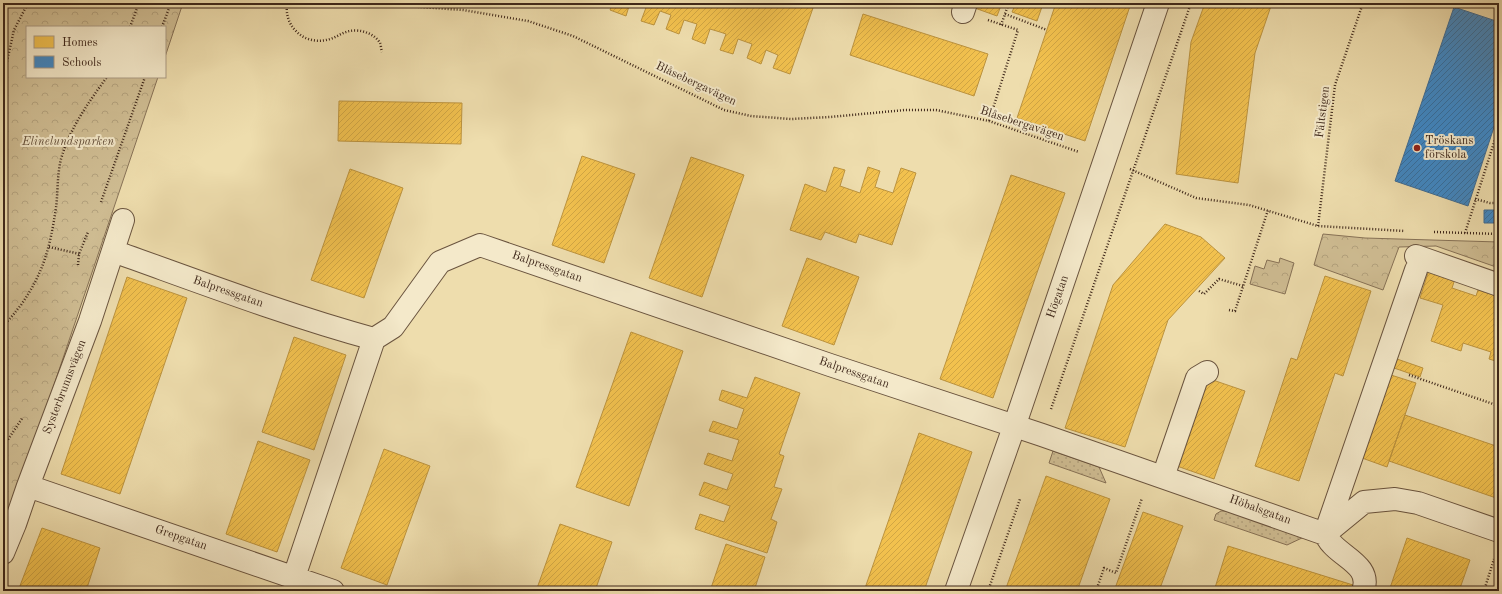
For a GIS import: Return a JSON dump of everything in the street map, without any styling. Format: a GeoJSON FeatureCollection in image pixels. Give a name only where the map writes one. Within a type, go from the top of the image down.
{"type":"FeatureCollection","features":[{"type":"Feature","properties":{"kind":"street","name":"Högatan"},"geometry":{"type":"LineString","coordinates":[[956,591],[1014,426],[1158,3]]}},
{"type":"Feature","properties":{"kind":"street","name":"Systerbrunnsvägen"},"geometry":{"type":"LineString","coordinates":[[3,553],[90,321],[123,220]]}},
{"type":"Feature","properties":{"kind":"street","name":"Balpressgatan"},"geometry":{"type":"LineString","coordinates":[[113,251],[244,298],[338,330],[374,340],[393,327],[440,262],[480,245],[830,366],[1014,426]]}},
{"type":"Feature","properties":{"kind":"street"},"geometry":{"type":"LineString","coordinates":[[1325,534],[1416,263],[1499,285]]}},
{"type":"Feature","properties":{"kind":"street"},"geometry":{"type":"LineString","coordinates":[[294,577],[374,340]]}},
{"type":"Feature","properties":{"kind":"street"},"geometry":{"type":"LineString","coordinates":[[1157,475],[1197,378],[1208,372]]}},
{"type":"Feature","properties":{"kind":"street","name":"Höbalsgatan"},"geometry":{"type":"LineString","coordinates":[[1014,426],[1325,534]]}},
{"type":"Feature","properties":{"kind":"street","name":"Grepgatan"},"geometry":{"type":"LineString","coordinates":[[28,486],[333,591]]}},
{"type":"Feature","properties":{"kind":"street"},"geometry":{"type":"LineString","coordinates":[[1325,534],[1364,502],[1395,499],[1418,503],[1499,531]]}},
{"type":"Feature","properties":{"kind":"street"},"geometry":{"type":"LineString","coordinates":[[1325,534],[1332,545],[1351,559],[1359,568],[1364,578],[1363,591]]}},
{"type":"Feature","properties":{"kind":"path"},"geometry":{"type":"LineString","coordinates":[[3,79],[14,30],[28,3]]}},
{"type":"Feature","properties":{"kind":"path"},"geometry":{"type":"LineString","coordinates":[[130,26],[139,3]]}},
{"type":"Feature","properties":{"kind":"path"},"geometry":{"type":"LineString","coordinates":[[162,26],[171,3]]}},
{"type":"Feature","properties":{"kind":"path"},"geometry":{"type":"LineString","coordinates":[[287,3],[287,17],[292,28],[300,36],[312,40],[328,40],[349,31],[361,30],[370,34],[380,42],[382,52]]}},
{"type":"Feature","properties":{"kind":"path","name":"Blåsebergavägen"},"geometry":{"type":"LineString","coordinates":[[331,3],[338,5],[406,6],[463,10],[528,21],[573,36],[724,110],[751,116],[785,119],[830,117],[905,110],[936,110],[989,121],[1134,170],[1196,198],[1249,205],[1318,226],[1409,231]]}},
{"type":"Feature","properties":{"kind":"path"},"geometry":{"type":"LineString","coordinates":[[438,3],[440,8]]}},
{"type":"Feature","properties":{"kind":"path"},"geometry":{"type":"LineString","coordinates":[[1001,25],[1009,3]]}},
{"type":"Feature","properties":{"kind":"path"},"geometry":{"type":"LineString","coordinates":[[1042,435],[1191,3]]}},
{"type":"Feature","properties":{"kind":"path","name":"Fältstigen"},"geometry":{"type":"LineString","coordinates":[[1318,226],[1335,85],[1363,3]]}},
{"type":"Feature","properties":{"kind":"path"},"geometry":{"type":"LineString","coordinates":[[964,7],[1001,25],[1018,30],[989,121]]}},
{"type":"Feature","properties":{"kind":"path"},"geometry":{"type":"LineString","coordinates":[[1005,14],[1047,30]]}},
{"type":"Feature","properties":{"kind":"path"},"geometry":{"type":"LineString","coordinates":[[3,325],[9,321],[32,289],[46,260],[56,208],[60,161],[66,142],[83,109],[106,78]]}},
{"type":"Feature","properties":{"kind":"path"},"geometry":{"type":"LineString","coordinates":[[1464,233],[1499,127]]}},
{"type":"Feature","properties":{"kind":"path"},"geometry":{"type":"LineString","coordinates":[[1475,199],[1490,203],[1499,203]]}},
{"type":"Feature","properties":{"kind":"path"},"geometry":{"type":"LineString","coordinates":[[1229,310],[1235,311],[1268,210]]}},
{"type":"Feature","properties":{"kind":"path"},"geometry":{"type":"LineString","coordinates":[[1433,232],[1499,234]]}},
{"type":"Feature","properties":{"kind":"path"},"geometry":{"type":"LineString","coordinates":[[49,247],[79,254]]}},
{"type":"Feature","properties":{"kind":"path"},"geometry":{"type":"LineString","coordinates":[[1199,291],[1204,294],[1219,278],[1243,286]]}},
{"type":"Feature","properties":{"kind":"path"},"geometry":{"type":"LineString","coordinates":[[1422,379],[1499,406]]}},
{"type":"Feature","properties":{"kind":"path"},"geometry":{"type":"LineString","coordinates":[[1096,591],[1104,568],[1116,573],[1157,475]]}},
{"type":"Feature","properties":{"kind":"path"},"geometry":{"type":"LineString","coordinates":[[988,591],[1022,494]]}},
{"type":"Feature","properties":{"kind":"path"},"geometry":{"type":"LineString","coordinates":[[1484,591],[1494,559]]}},
{"type":"Feature","properties":{"kind":"green space","name":"Elinelundsparken"},"geometry":{"type":"Polygon","coordinates":[[[3,3],[183,3],[166,54],[166,26],[26,26],[26,78],[158,78],[3,536],[3,3]]]}},
{"type":"Feature","properties":{"kind":"green space"},"geometry":{"type":"Polygon","coordinates":[[[1323,234],[1365,238],[1499,242],[1499,268],[1436,246],[1399,247],[1383,290],[1314,265],[1323,234]]]}},
{"type":"Feature","properties":{"kind":"green space"},"geometry":{"type":"Polygon","coordinates":[[[1280,258],[1294,263],[1285,294],[1250,284],[1255,266],[1264,269],[1267,260],[1279,263],[1280,258]]]}},
{"type":"Feature","properties":{"kind":"green space"},"geometry":{"type":"Polygon","coordinates":[[[1053,451],[1099,467],[1106,483],[1049,463],[1053,451]]]}},
{"type":"Feature","properties":{"kind":"green space"},"geometry":{"type":"Polygon","coordinates":[[[1221,511],[1226,511],[1304,537],[1287,545],[1214,520],[1216,514],[1221,511]]]}},
{"type":"Feature","properties":{"kind":"building: Homes"},"geometry":{"type":"Polygon","coordinates":[[[613,3],[630,3],[626,16],[610,10],[613,3]]]}},
{"type":"Feature","properties":{"kind":"building: Homes"},"geometry":{"type":"Polygon","coordinates":[[[639,3],[798,3],[813,8],[790,74],[773,68],[778,55],[766,50],[761,64],[747,58],[752,44],[738,39],[733,54],[720,50],[726,34],[710,29],[705,44],[692,39],[697,24],[684,20],[679,34],[666,29],[671,15],[660,11],[654,25],[641,21],[647,5],[639,3]]]}},
{"type":"Feature","properties":{"kind":"building: Homes"},"geometry":{"type":"Polygon","coordinates":[[[974,3],[1002,3],[997,16],[972,7],[974,3]]]}},
{"type":"Feature","properties":{"kind":"building: Homes"},"geometry":{"type":"Polygon","coordinates":[[[1016,3],[1043,4],[1037,21],[1012,12],[1016,3]]]}},
{"type":"Feature","properties":{"kind":"building: Homes"},"geometry":{"type":"Polygon","coordinates":[[[1056,3],[1131,3],[1085,141],[1017,118],[1056,3]]]}},
{"type":"Feature","properties":{"kind":"building: Homes"},"geometry":{"type":"Polygon","coordinates":[[[1205,3],[1272,3],[1255,53],[1238,183],[1176,174],[1191,42],[1205,3]]]}},
{"type":"Feature","properties":{"kind":"building: Homes"},"geometry":{"type":"Polygon","coordinates":[[[863,14],[988,54],[974,96],[850,55],[863,14]]]}},
{"type":"Feature","properties":{"kind":"building: Homes"},"geometry":{"type":"Polygon","coordinates":[[[339,101],[462,103],[461,144],[338,141],[339,101]]]}},
{"type":"Feature","properties":{"kind":"building: Homes"},"geometry":{"type":"Polygon","coordinates":[[[582,156],[635,174],[604,263],[552,245],[582,156]]]}},
{"type":"Feature","properties":{"kind":"building: Homes"},"geometry":{"type":"Polygon","coordinates":[[[691,157],[744,175],[702,297],[649,278],[691,157]]]}},
{"type":"Feature","properties":{"kind":"building: Homes"},"geometry":{"type":"Polygon","coordinates":[[[834,167],[845,170],[840,186],[860,193],[868,167],[880,171],[875,187],[893,193],[901,168],[916,173],[892,245],[859,234],[856,243],[825,232],[821,240],[790,230],[805,184],[826,192],[834,167]]]}},
{"type":"Feature","properties":{"kind":"building: Homes"},"geometry":{"type":"Polygon","coordinates":[[[350,169],[403,188],[364,298],[311,280],[350,169]]]}},
{"type":"Feature","properties":{"kind":"building: Homes"},"geometry":{"type":"Polygon","coordinates":[[[1011,175],[1065,193],[993,398],[940,379],[1011,175]]]}},
{"type":"Feature","properties":{"kind":"building: Homes"},"geometry":{"type":"Polygon","coordinates":[[[1165,224],[1201,237],[1225,258],[1168,320],[1125,447],[1065,428],[1113,285],[1165,224]]]}},
{"type":"Feature","properties":{"kind":"building: Homes"},"geometry":{"type":"Polygon","coordinates":[[[807,258],[859,277],[834,345],[782,326],[807,258]]]}},
{"type":"Feature","properties":{"kind":"building: Homes"},"geometry":{"type":"Polygon","coordinates":[[[1430,267],[1456,276],[1452,288],[1476,296],[1478,290],[1499,297],[1499,362],[1489,359],[1491,352],[1463,343],[1461,351],[1431,341],[1443,305],[1420,298],[1430,267]]]}},
{"type":"Feature","properties":{"kind":"building: Homes"},"geometry":{"type":"Polygon","coordinates":[[[1325,276],[1371,291],[1343,376],[1335,373],[1299,481],[1255,466],[1291,358],[1297,360],[1325,276]]]}},
{"type":"Feature","properties":{"kind":"building: Homes"},"geometry":{"type":"Polygon","coordinates":[[[127,277],[187,298],[120,494],[61,474],[127,277]]]}},
{"type":"Feature","properties":{"kind":"building: Homes"},"geometry":{"type":"Polygon","coordinates":[[[631,332],[683,351],[629,506],[576,487],[631,332]]]}},
{"type":"Feature","properties":{"kind":"building: Homes"},"geometry":{"type":"Polygon","coordinates":[[[294,337],[346,355],[314,450],[262,432],[294,337]]]}},
{"type":"Feature","properties":{"kind":"building: Homes"},"geometry":{"type":"Polygon","coordinates":[[[1397,359],[1423,368],[1420,377],[1394,368],[1397,359]]]}},
{"type":"Feature","properties":{"kind":"building: Homes"},"geometry":{"type":"Polygon","coordinates":[[[1391,375],[1416,383],[1387,467],[1362,458],[1391,375]]]}},
{"type":"Feature","properties":{"kind":"building: Homes"},"geometry":{"type":"Polygon","coordinates":[[[755,377],[800,393],[779,454],[784,456],[774,487],[782,489],[771,519],[777,522],[767,553],[695,529],[700,514],[724,522],[730,506],[699,495],[704,482],[727,490],[733,474],[704,464],[708,453],[732,461],[739,440],[709,431],[713,421],[737,429],[744,409],[719,400],[722,390],[747,398],[755,377]]]}},
{"type":"Feature","properties":{"kind":"building: Homes"},"geometry":{"type":"Polygon","coordinates":[[[1204,377],[1245,391],[1214,479],[1174,465],[1204,377]]]}},
{"type":"Feature","properties":{"kind":"building: Homes"},"geometry":{"type":"Polygon","coordinates":[[[1405,415],[1499,447],[1499,499],[1389,461],[1405,415]]]}},
{"type":"Feature","properties":{"kind":"building: Homes"},"geometry":{"type":"Polygon","coordinates":[[[919,433],[972,452],[924,591],[864,591],[919,433]]]}},
{"type":"Feature","properties":{"kind":"building: Homes"},"geometry":{"type":"Polygon","coordinates":[[[258,441],[310,460],[277,552],[226,534],[258,441]]]}},
{"type":"Feature","properties":{"kind":"building: Homes"},"geometry":{"type":"Polygon","coordinates":[[[384,449],[430,466],[387,585],[341,568],[384,449]]]}},
{"type":"Feature","properties":{"kind":"building: Homes"},"geometry":{"type":"Polygon","coordinates":[[[1046,476],[1110,499],[1077,591],[1005,591],[1046,476]]]}},
{"type":"Feature","properties":{"kind":"building: Homes"},"geometry":{"type":"Polygon","coordinates":[[[1143,512],[1183,526],[1159,591],[1114,591],[1143,512]]]}},
{"type":"Feature","properties":{"kind":"building: Homes"},"geometry":{"type":"Polygon","coordinates":[[[560,524],[612,542],[595,591],[536,591],[560,524]]]}},
{"type":"Feature","properties":{"kind":"building: Homes"},"geometry":{"type":"Polygon","coordinates":[[[42,528],[100,548],[86,591],[18,591],[42,528]]]}},
{"type":"Feature","properties":{"kind":"building: Homes"},"geometry":{"type":"Polygon","coordinates":[[[1407,538],[1470,560],[1459,591],[1389,591],[1407,538]]]}},
{"type":"Feature","properties":{"kind":"building: Homes"},"geometry":{"type":"Polygon","coordinates":[[[726,544],[765,557],[754,591],[710,591],[726,544]]]}},
{"type":"Feature","properties":{"kind":"building: Homes"},"geometry":{"type":"Polygon","coordinates":[[[1228,546],[1353,585],[1351,591],[1214,591],[1228,546]]]}},
{"type":"Feature","properties":{"kind":"building: Schools"},"geometry":{"type":"Polygon","coordinates":[[[1454,7],[1499,22],[1499,112],[1468,206],[1395,181],[1454,7]]]}},
{"type":"Feature","properties":{"kind":"building: Schools"},"geometry":{"type":"Polygon","coordinates":[[[1484,210],[1499,210],[1499,223],[1484,223],[1484,210]]]}},
{"type":"Feature","properties":{"kind":"place","name":"Tröskans förskola"},"geometry":{"type":"Point","coordinates":[1417,148]}}]}
